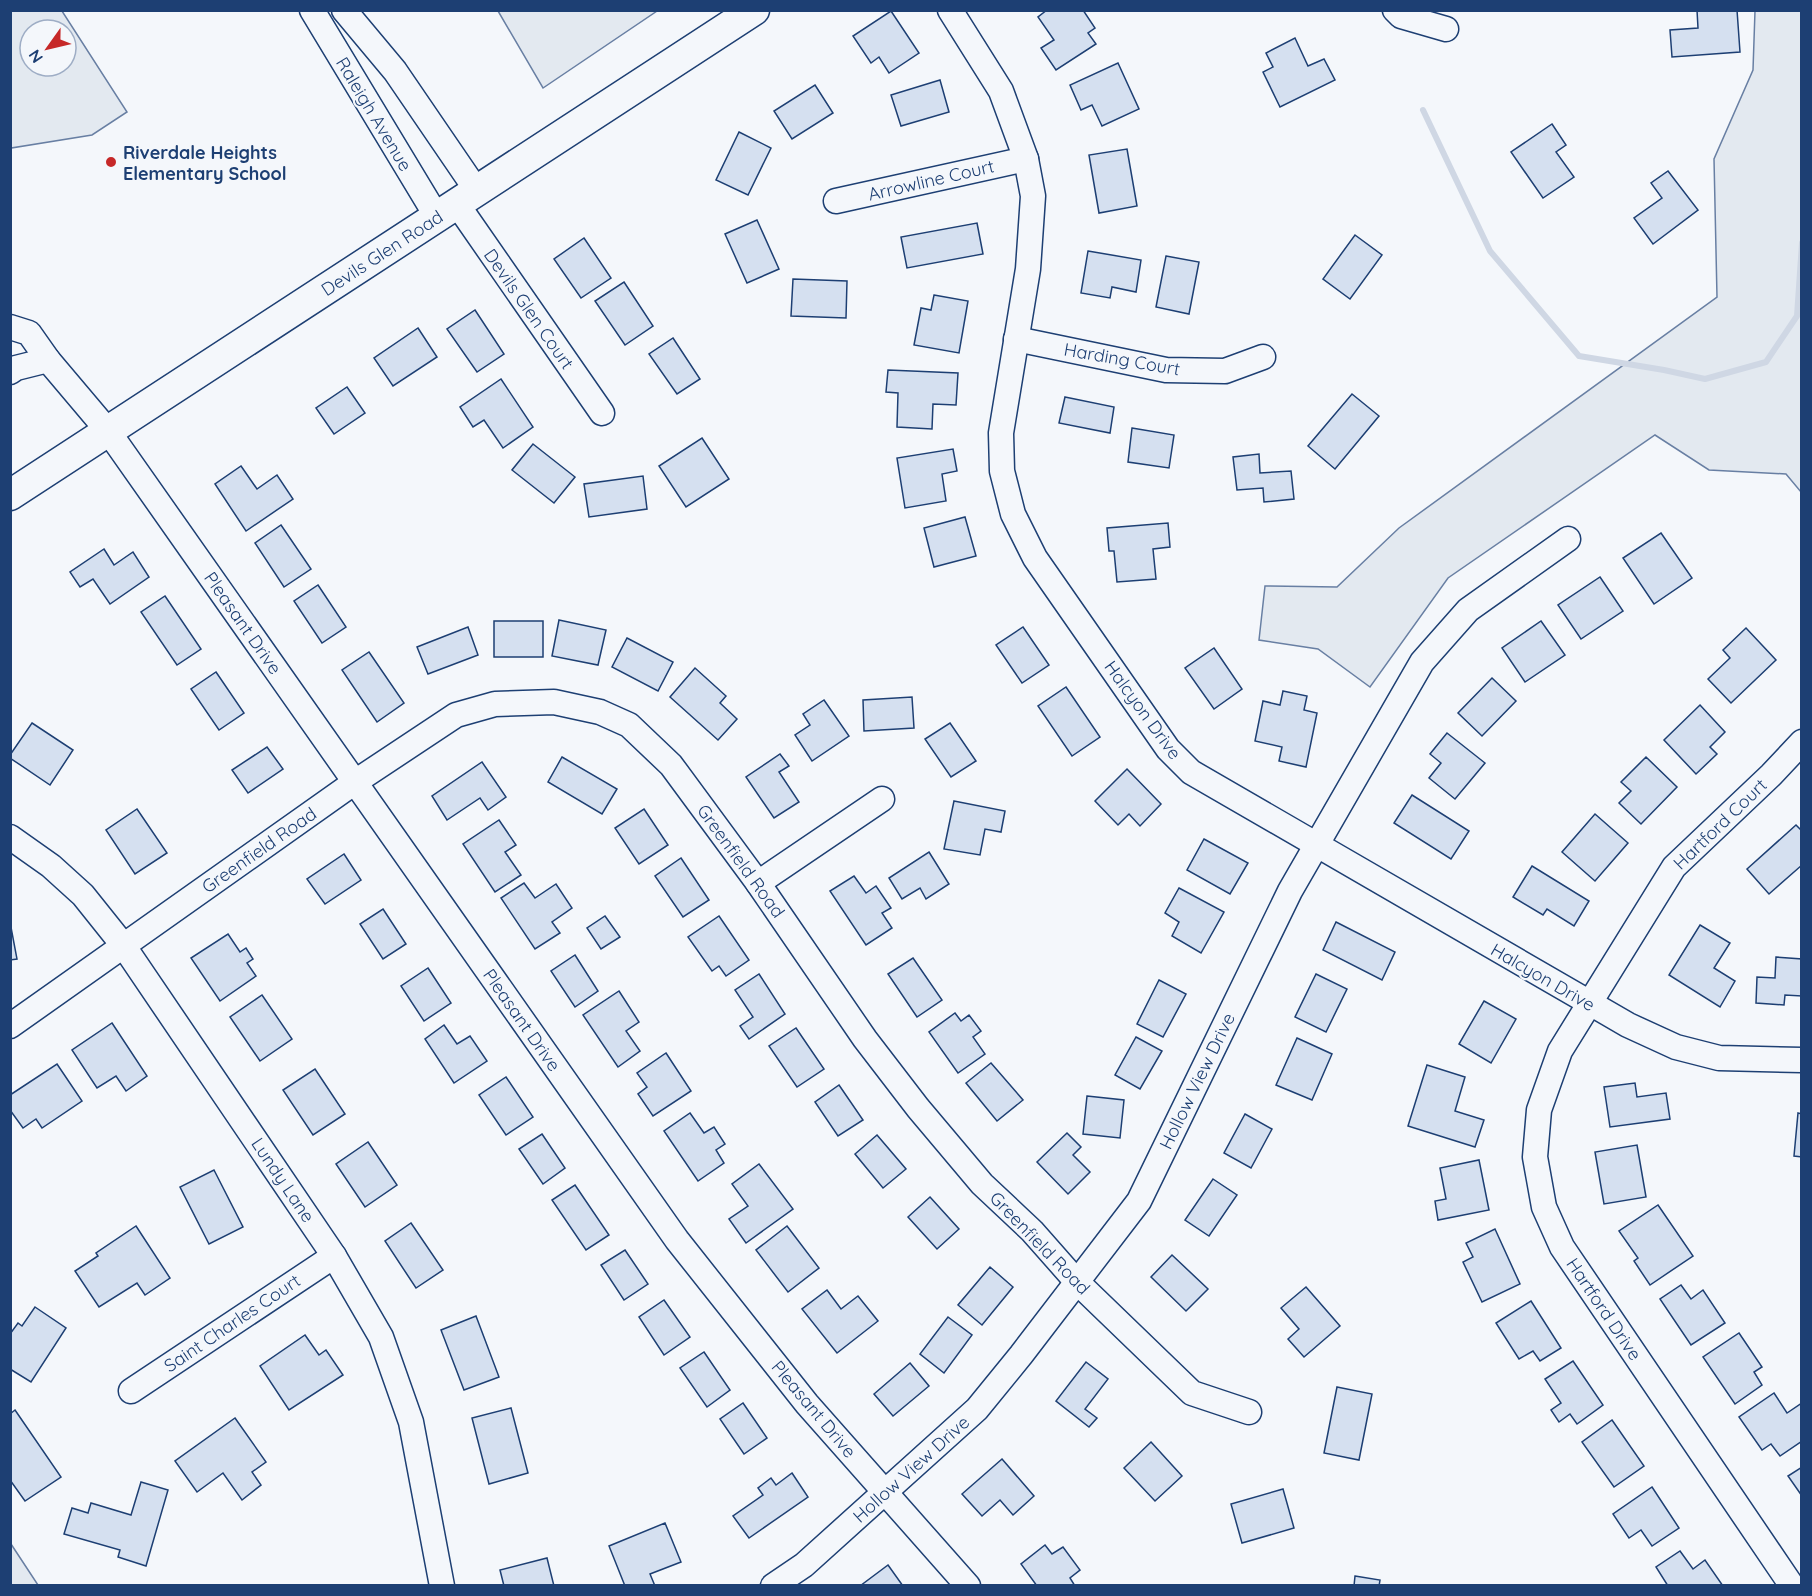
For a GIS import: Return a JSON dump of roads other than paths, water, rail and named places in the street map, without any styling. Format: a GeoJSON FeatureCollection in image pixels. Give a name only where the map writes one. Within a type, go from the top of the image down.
{"type":"FeatureCollection","features":[{"type":"Feature","properties":{"kind":"main road","name":"Devils Glen Road"},"geometry":{"type":"LineString","coordinates":[[10,495],[754,10]]}},
{"type":"Feature","properties":{"kind":"street","name":"Raleigh Avenue"},"geometry":{"type":"LineString","coordinates":[[312,10],[457,204]]}},
{"type":"Feature","properties":{"kind":"street","name":"Raleigh Avenue"},"geometry":{"type":"LineString","coordinates":[[344,10],[395,71],[457,204]]}},
{"type":"Feature","properties":{"kind":"street","name":"Halcyon Drive"},"geometry":{"type":"LineString","coordinates":[[950,10],[1002,91],[1026,159],[1034,196],[1028,268],[1001,433],[1002,471],[1013,514],[1035,558],[1168,748],[1191,772],[1628,1025],[1676,1047],[1719,1058],[1802,1060]]}},
{"type":"Feature","properties":{"kind":"street"},"geometry":{"type":"LineString","coordinates":[[1395,10],[1401,16],[1446,29]]}},
{"type":"Feature","properties":{"kind":"street","name":"Arrowline Court"},"geometry":{"type":"LineString","coordinates":[[836,201],[1026,159]]}},
{"type":"Feature","properties":{"kind":"street","name":"Devils Glen Court"},"geometry":{"type":"LineString","coordinates":[[457,204],[602,413]]}},
{"type":"Feature","properties":{"kind":"street","name":"Pleasant Drive"},"geometry":{"type":"LineString","coordinates":[[10,327],[29,333],[48,360],[108,431],[677,1240],[807,1404],[968,1586]]}},
{"type":"Feature","properties":{"kind":"street","name":"Harding Court"},"geometry":{"type":"LineString","coordinates":[[1016,339],[1166,370],[1226,371],[1263,357]]}},
{"type":"Feature","properties":{"kind":"street"},"geometry":{"type":"LineString","coordinates":[[10,372],[16,368],[48,360]]}},
{"type":"Feature","properties":{"kind":"street","name":"Hollow View Drive"},"geometry":{"type":"LineString","coordinates":[[773,1586],[804,1565],[977,1409],[1139,1201],[1290,891],[1422,662],[1468,610],[1568,539]]}},
{"type":"Feature","properties":{"kind":"street","name":"Greenfield Road"},"geometry":{"type":"LineString","coordinates":[[10,1026],[355,782],[456,716],[495,704],[554,702],[600,712],[629,725],[671,765],[758,883],[866,1039],[918,1108],[982,1184],[1032,1231],[1077,1282],[1192,1393],[1250,1412]]}},
{"type":"Feature","properties":{"kind":"street","name":"Hartford Court"},"geometry":{"type":"LineString","coordinates":[[1590,1004],[1674,867],[1771,775],[1802,742]]}},
{"type":"Feature","properties":{"kind":"street"},"geometry":{"type":"LineString","coordinates":[[758,883],[882,799]]}},
{"type":"Feature","properties":{"kind":"street","name":"Lundy Lane"},"geometry":{"type":"LineString","coordinates":[[10,837],[51,866],[83,895],[123,945],[334,1256],[381,1337],[411,1422],[442,1586]]}},
{"type":"Feature","properties":{"kind":"street","name":"Hartford Drive"},"geometry":{"type":"LineString","coordinates":[[1590,1004],[1560,1051],[1539,1110],[1535,1157],[1544,1207],[1562,1247],[1792,1586]]}},
{"type":"Feature","properties":{"kind":"street","name":"Saint Charles Court"},"geometry":{"type":"LineString","coordinates":[[131,1391],[334,1256]]}},
{"type":"Feature","properties":{"kind":"waterway"},"geometry":{"type":"LineString","coordinates":[[1423,110],[1490,251],[1579,356],[1705,379],[1766,362],[1797,316],[1802,243]]}},
{"type":"Feature","properties":{"kind":"place","name":"Riverdale Heights Elementary School"},"geometry":{"type":"Point","coordinates":[111,162]}}]}
